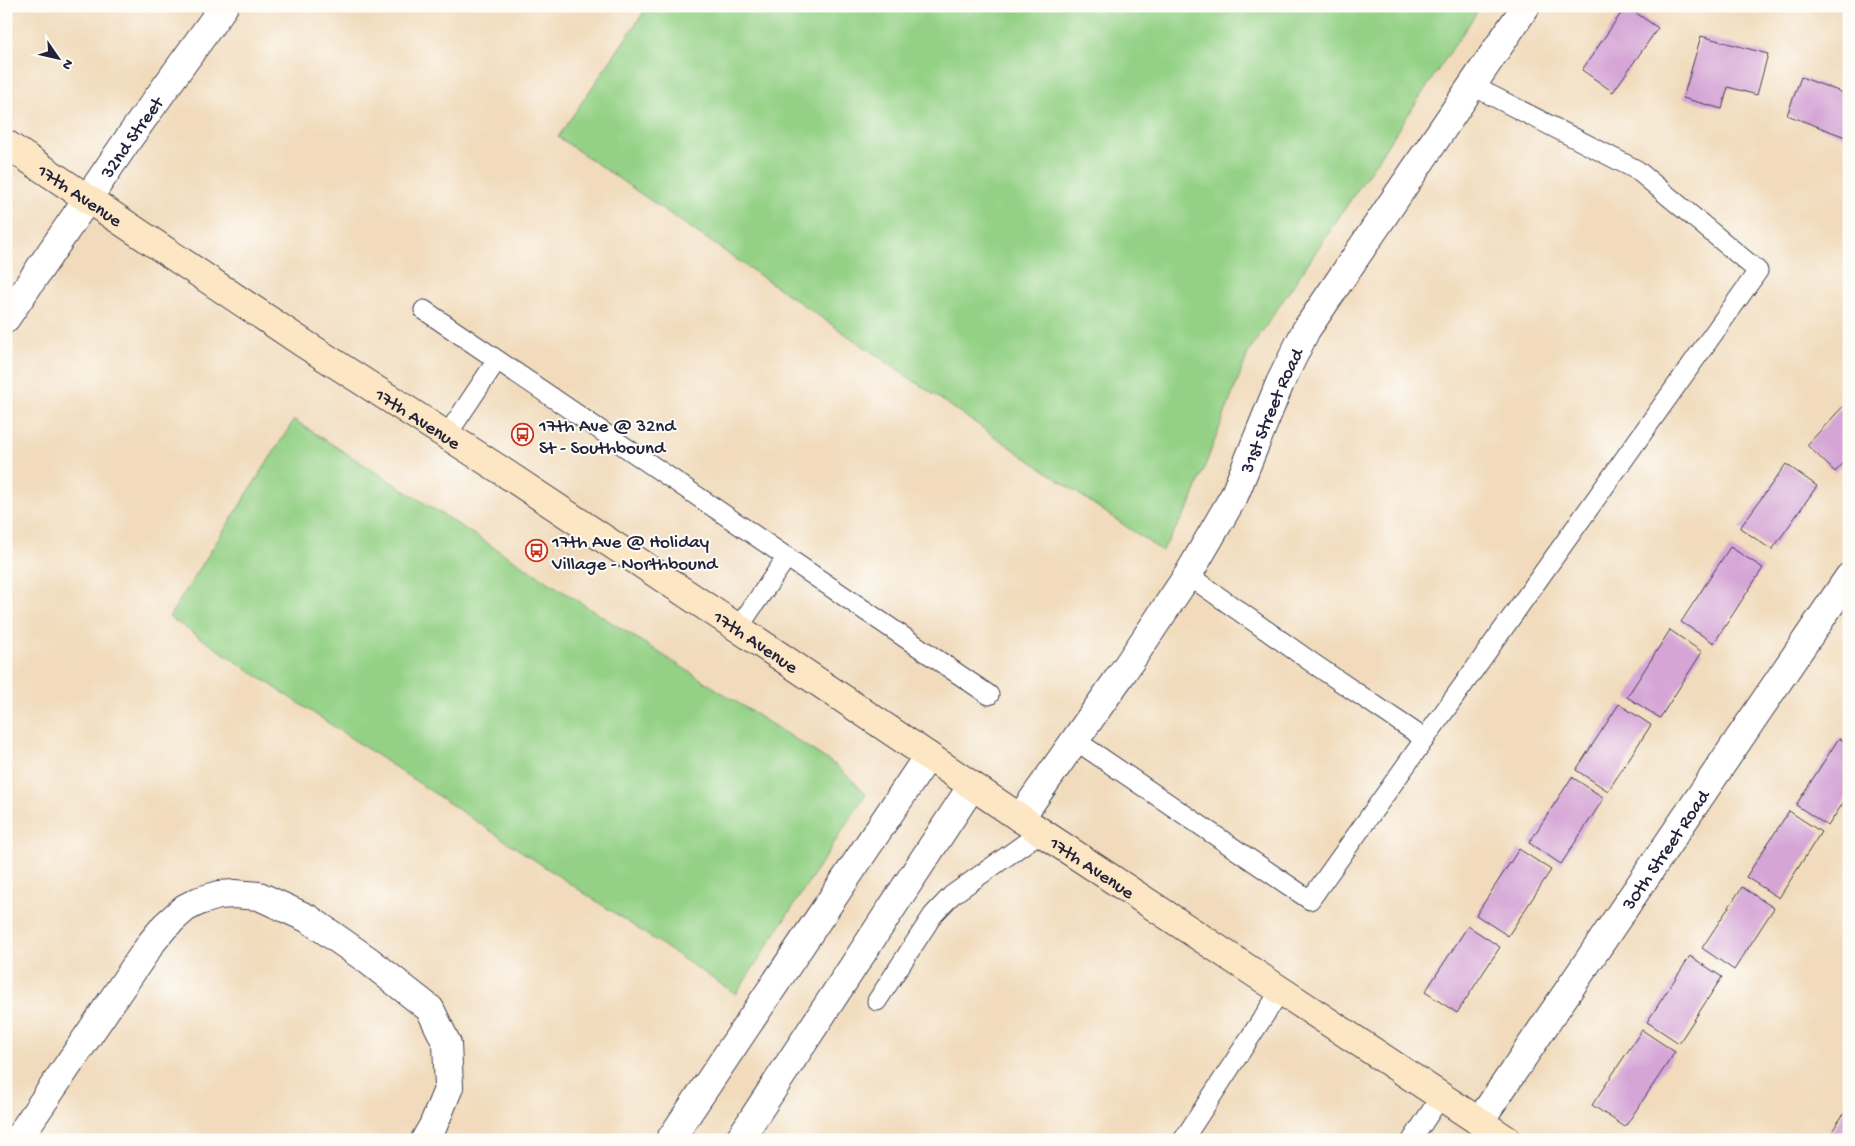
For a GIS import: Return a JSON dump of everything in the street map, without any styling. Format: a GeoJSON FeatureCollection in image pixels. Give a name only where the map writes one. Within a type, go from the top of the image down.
{"type":"FeatureCollection","features":[{"type":"Feature","properties":{"kind":"main road","name":"17th Avenue"},"geometry":{"type":"LineString","coordinates":[[6,144],[303,343],[447,435],[738,628],[972,786],[1506,1140]]}},
{"type":"Feature","properties":{"kind":"street","name":"32nd Street"},"geometry":{"type":"LineString","coordinates":[[6,318],[87,199],[224,6]]}},
{"type":"Feature","properties":{"kind":"street","name":"31st Street Road"},"geometry":{"type":"LineString","coordinates":[[1031,825],[1075,740],[1188,575],[1234,496],[1276,392],[1306,330],[1526,6]]}},
{"type":"Feature","properties":{"kind":"street","name":"30th Street Road"},"geometry":{"type":"LineString","coordinates":[[1479,1122],[1849,577]]}},
{"type":"Feature","properties":{"kind":"street"},"geometry":{"type":"LineString","coordinates":[[670,1140],[928,756]]}},
{"type":"Feature","properties":{"kind":"street"},"geometry":{"type":"LineString","coordinates":[[739,1140],[972,786]]}},
{"type":"Feature","properties":{"kind":"street"},"geometry":{"type":"LineString","coordinates":[[17,1140],[152,942],[166,926],[185,908],[198,901],[219,895],[234,894],[259,896],[309,919],[369,961],[430,1009],[447,1044],[450,1087],[426,1140]]}},
{"type":"Feature","properties":{"kind":"lane"},"geometry":{"type":"LineString","coordinates":[[1075,740],[1310,900],[1758,272],[1637,170],[1473,86]]}},
{"type":"Feature","properties":{"kind":"lane"},"geometry":{"type":"LineString","coordinates":[[424,310],[989,695]]}},
{"type":"Feature","properties":{"kind":"lane"},"geometry":{"type":"LineString","coordinates":[[447,435],[498,360]]}},
{"type":"Feature","properties":{"kind":"lane"},"geometry":{"type":"LineString","coordinates":[[738,628],[786,557]]}},
{"type":"Feature","properties":{"kind":"lane"},"geometry":{"type":"LineString","coordinates":[[1188,575],[1425,739]]}},
{"type":"Feature","properties":{"kind":"lane"},"geometry":{"type":"LineString","coordinates":[[877,1001],[934,915],[952,895],[1031,825]]}},
{"type":"Feature","properties":{"kind":"lane"},"geometry":{"type":"LineString","coordinates":[[1183,1140],[1281,990]]}},
{"type":"Feature","properties":{"kind":"lane"},"geometry":{"type":"LineString","coordinates":[[1412,1140],[1441,1096]]}},
{"type":"Feature","properties":{"kind":"green space"},"geometry":{"type":"Polygon","coordinates":[[[648,6],[1481,6],[1249,351],[1190,505],[1162,551],[558,137],[648,6]]]}},
{"type":"Feature","properties":{"kind":"green space"},"geometry":{"type":"Polygon","coordinates":[[[294,420],[837,766],[866,794],[736,994],[169,617],[294,420]]]}},
{"type":"Feature","properties":{"kind":"building"},"geometry":{"type":"Polygon","coordinates":[[[1626,6],[1658,28],[1613,92],[1582,70],[1626,6]]]}},
{"type":"Feature","properties":{"kind":"building"},"geometry":{"type":"Polygon","coordinates":[[[1701,36],[1768,54],[1757,95],[1728,87],[1722,109],[1683,98],[1701,36]]]}},
{"type":"Feature","properties":{"kind":"building"},"geometry":{"type":"Polygon","coordinates":[[[1801,77],[1849,95],[1848,138],[1787,115],[1801,77]]]}},
{"type":"Feature","properties":{"kind":"building"},"geometry":{"type":"Polygon","coordinates":[[[1849,400],[1849,457],[1835,472],[1807,445],[1849,400]]]}},
{"type":"Feature","properties":{"kind":"building"},"geometry":{"type":"Polygon","coordinates":[[[1786,464],[1817,486],[1772,550],[1740,528],[1786,464]]]}},
{"type":"Feature","properties":{"kind":"building"},"geometry":{"type":"Polygon","coordinates":[[[1730,547],[1763,568],[1714,643],[1681,622],[1730,547]]]}},
{"type":"Feature","properties":{"kind":"building"},"geometry":{"type":"Polygon","coordinates":[[[1670,630],[1702,652],[1660,718],[1627,697],[1670,630]]]}},
{"type":"Feature","properties":{"kind":"building"},"geometry":{"type":"Polygon","coordinates":[[[1619,704],[1651,725],[1608,791],[1576,770],[1619,704]]]}},
{"type":"Feature","properties":{"kind":"building"},"geometry":{"type":"Polygon","coordinates":[[[1839,738],[1849,745],[1849,794],[1828,826],[1796,805],[1839,738]]]}},
{"type":"Feature","properties":{"kind":"building"},"geometry":{"type":"Polygon","coordinates":[[[1572,777],[1604,798],[1561,864],[1529,843],[1572,777]]]}},
{"type":"Feature","properties":{"kind":"building"},"geometry":{"type":"Polygon","coordinates":[[[1789,811],[1821,832],[1779,898],[1746,877],[1789,811]]]}},
{"type":"Feature","properties":{"kind":"building"},"geometry":{"type":"Polygon","coordinates":[[[1519,849],[1551,870],[1508,936],[1476,915],[1519,849]]]}},
{"type":"Feature","properties":{"kind":"building"},"geometry":{"type":"Polygon","coordinates":[[[1742,887],[1774,908],[1734,970],[1702,948],[1742,887]]]}},
{"type":"Feature","properties":{"kind":"building"},"geometry":{"type":"Polygon","coordinates":[[[1468,926],[1500,947],[1457,1013],[1425,992],[1468,926]]]}},
{"type":"Feature","properties":{"kind":"building"},"geometry":{"type":"Polygon","coordinates":[[[1690,956],[1722,977],[1679,1043],[1647,1022],[1690,956]]]}},
{"type":"Feature","properties":{"kind":"building"},"geometry":{"type":"Polygon","coordinates":[[[1642,1030],[1675,1052],[1625,1127],[1592,1105],[1642,1030]]]}},
{"type":"Feature","properties":{"kind":"building"},"geometry":{"type":"Polygon","coordinates":[[[1849,1106],[1849,1140],[1826,1140],[1849,1106]]]}},
{"type":"Feature","properties":{"kind":"place","name":"17th Ave @ 32nd St - Southbound"},"geometry":{"type":"Point","coordinates":[523,435]}},
{"type":"Feature","properties":{"kind":"place","name":"17th Ave @ Holiday Village - Northbound"},"geometry":{"type":"Point","coordinates":[536,551]}}]}
